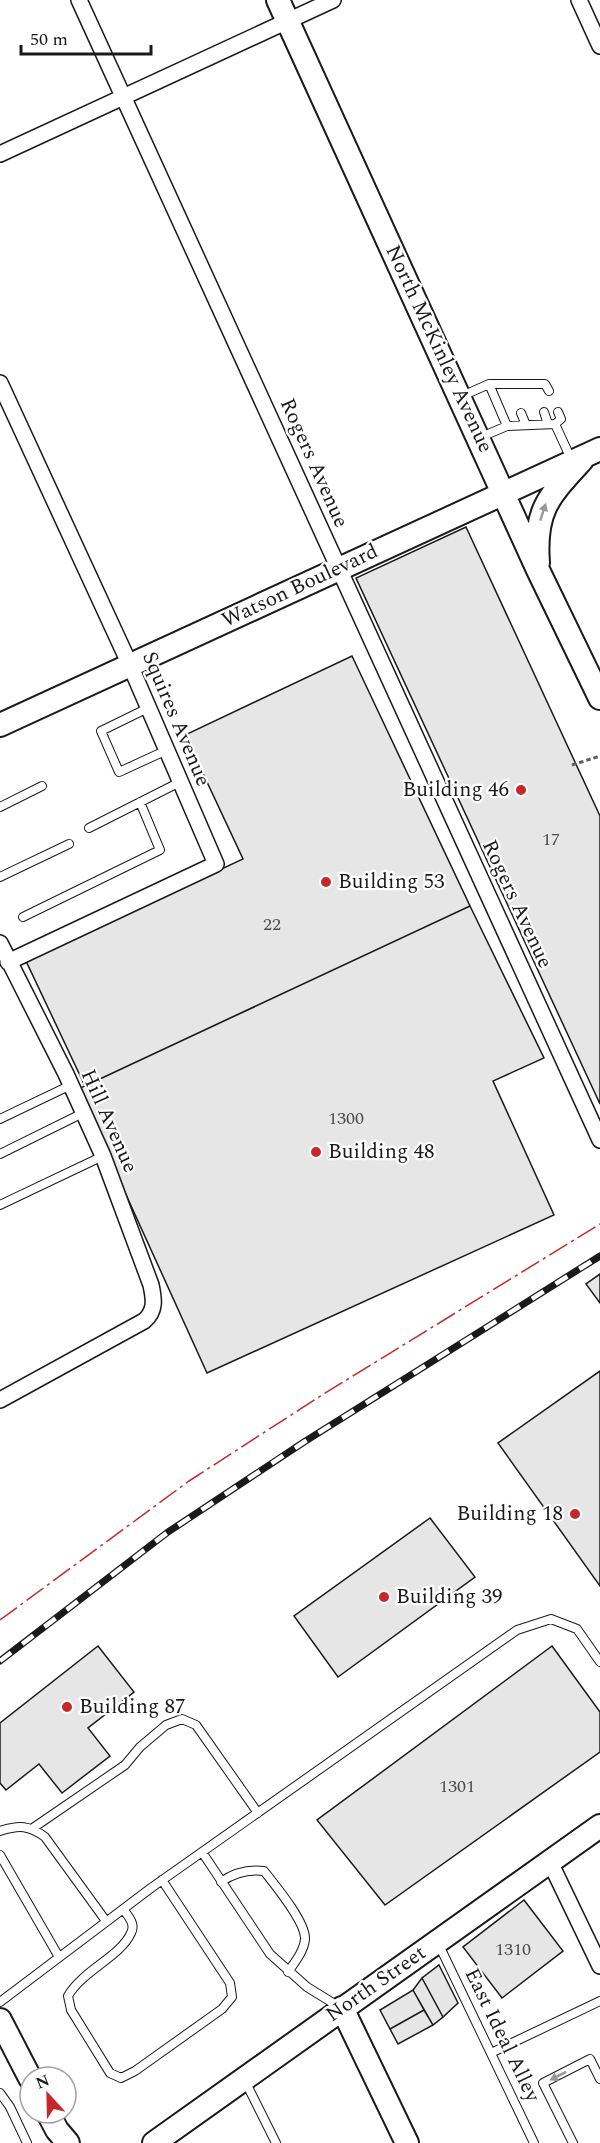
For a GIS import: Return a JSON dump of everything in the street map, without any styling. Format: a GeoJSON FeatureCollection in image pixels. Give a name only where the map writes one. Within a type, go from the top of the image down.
{"type":"FeatureCollection","features":[{"type":"Feature","properties":{"kind":"street","name":"Rogers Avenue"},"geometry":{"type":"LineString","coordinates":[[79,0],[600,1140]]}},
{"type":"Feature","properties":{"kind":"street","name":"North McKinley Avenue"},"geometry":{"type":"LineString","coordinates":[[278,0],[480,438],[538,570],[600,698]]}},
{"type":"Feature","properties":{"kind":"street"},"geometry":{"type":"LineString","coordinates":[[0,154],[333,0]]}},
{"type":"Feature","properties":{"kind":"street"},"geometry":{"type":"LineString","coordinates":[[579,0],[600,46]]}},
{"type":"Feature","properties":{"kind":"street","name":"Squires Avenue"},"geometry":{"type":"LineString","coordinates":[[0,383],[130,665],[216,864],[8,962]]}},
{"type":"Feature","properties":{"kind":"street"},"geometry":{"type":"LineString","coordinates":[[538,570],[537,551],[541,517],[549,496],[586,455]]}},
{"type":"Feature","properties":{"kind":"street","name":"Watson Boulevard"},"geometry":{"type":"LineString","coordinates":[[0,725],[586,455]]}},
{"type":"Feature","properties":{"kind":"street","name":"Hill Avenue"},"geometry":{"type":"LineString","coordinates":[[0,943],[71,1085],[103,1155],[151,1285],[154,1300],[152,1314],[144,1321],[0,1400]]}},
{"type":"Feature","properties":{"kind":"street","name":"North Street"},"geometry":{"type":"LineString","coordinates":[[154,2143],[600,1826]]}},
{"type":"Feature","properties":{"kind":"street"},"geometry":{"type":"LineString","coordinates":[[550,1862],[596,1949],[600,1966]]}},
{"type":"Feature","properties":{"kind":"street"},"geometry":{"type":"LineString","coordinates":[[342,2008],[407,2143]]}},
{"type":"Feature","properties":{"kind":"street"},"geometry":{"type":"LineString","coordinates":[[2,2027],[23,2065]]}},
{"type":"Feature","properties":{"kind":"street"},"geometry":{"type":"LineString","coordinates":[[54,2125],[68,2143]]}},
{"type":"Feature","properties":{"kind":"lane"},"geometry":{"type":"LineString","coordinates":[[460,396],[489,384],[533,388],[545,384],[549,391]]}},
{"type":"Feature","properties":{"kind":"lane"},"geometry":{"type":"LineString","coordinates":[[489,384],[507,426]]}},
{"type":"Feature","properties":{"kind":"lane"},"geometry":{"type":"LineString","coordinates":[[508,384],[512,392]]}},
{"type":"Feature","properties":{"kind":"lane"},"geometry":{"type":"LineString","coordinates":[[544,412],[552,424],[586,455]]}},
{"type":"Feature","properties":{"kind":"lane"},"geometry":{"type":"LineString","coordinates":[[480,438],[507,426],[552,424],[561,419],[558,412]]}},
{"type":"Feature","properties":{"kind":"lane"},"geometry":{"type":"LineString","coordinates":[[522,413],[526,425]]}},
{"type":"Feature","properties":{"kind":"lane"},"geometry":{"type":"LineString","coordinates":[[148,708],[101,731],[114,762],[119,772],[167,750]]}},
{"type":"Feature","properties":{"kind":"lane"},"geometry":{"type":"LineString","coordinates":[[89,828],[180,782]]}},
{"type":"Feature","properties":{"kind":"lane"},"geometry":{"type":"LineString","coordinates":[[0,807],[42,786]]}},
{"type":"Feature","properties":{"kind":"lane"},"geometry":{"type":"LineString","coordinates":[[23,917],[160,850],[140,802]]}},
{"type":"Feature","properties":{"kind":"lane"},"geometry":{"type":"LineString","coordinates":[[0,877],[69,844]]}},
{"type":"Feature","properties":{"kind":"lane"},"geometry":{"type":"LineString","coordinates":[[0,1119],[71,1085]]}},
{"type":"Feature","properties":{"kind":"lane"},"geometry":{"type":"LineString","coordinates":[[0,1154],[83,1113]]}},
{"type":"Feature","properties":{"kind":"lane"},"geometry":{"type":"LineString","coordinates":[[0,1205],[103,1155]]}},
{"type":"Feature","properties":{"kind":"lane"},"geometry":{"type":"LineString","coordinates":[[0,2002],[162,1880],[517,1630],[551,1618],[577,1629],[599,1660]]}},
{"type":"Feature","properties":{"kind":"lane"},"geometry":{"type":"LineString","coordinates":[[33,1828],[125,1765],[140,1747],[166,1725],[182,1719],[196,1725],[258,1813]]}},
{"type":"Feature","properties":{"kind":"lane"},"geometry":{"type":"LineString","coordinates":[[0,1831],[17,1825],[33,1828],[45,1837],[106,1921]]}},
{"type":"Feature","properties":{"kind":"lane"},"geometry":{"type":"LineString","coordinates":[[202,1852],[270,1954],[307,1987],[342,2008]]}},
{"type":"Feature","properties":{"kind":"lane"},"geometry":{"type":"LineString","coordinates":[[0,1855],[59,1957]]}},
{"type":"Feature","properties":{"kind":"lane"},"geometry":{"type":"LineString","coordinates":[[221,1882],[233,1874],[252,1870],[264,1871],[299,1921],[305,1937],[300,1955],[288,1972]]}},
{"type":"Feature","properties":{"kind":"lane"},"geometry":{"type":"LineString","coordinates":[[123,1909],[132,1921],[132,1932],[125,1942],[75,1985],[69,1996],[72,2010],[110,2073],[121,2078],[135,2071],[222,2009],[232,1997],[230,1983],[162,1880]]}},
{"type":"Feature","properties":{"kind":"lane","name":"East Ideal Alley"},"geometry":{"type":"LineString","coordinates":[[437,1942],[534,2143]]}},
{"type":"Feature","properties":{"kind":"lane"},"geometry":{"type":"LineString","coordinates":[[491,2054],[600,2001]]}},
{"type":"Feature","properties":{"kind":"lane"},"geometry":{"type":"LineString","coordinates":[[573,2143],[543,2083],[590,2059],[600,2079]]}},
{"type":"Feature","properties":{"kind":"lane"},"geometry":{"type":"LineString","coordinates":[[244,2080],[276,2143]]}},
{"type":"Feature","properties":{"kind":"lane"},"geometry":{"type":"LineString","coordinates":[[0,2092],[10,2107],[27,2143]]}},
{"type":"Feature","properties":{"kind":"path"},"geometry":{"type":"LineString","coordinates":[[572,765],[600,756]]}},
{"type":"Feature","properties":{"kind":"building","name":"Building 46"},"geometry":{"type":"Polygon","coordinates":[[[466,527],[600,816],[600,1104],[356,578],[466,527]]]}},
{"type":"Feature","properties":{"kind":"building","name":"Building 53"},"geometry":{"type":"Polygon","coordinates":[[[352,656],[470,906],[85,1086],[26,961],[243,859],[185,735],[352,656]]]}},
{"type":"Feature","properties":{"kind":"building","name":"Building 48"},"geometry":{"type":"Polygon","coordinates":[[[470,906],[544,1058],[493,1081],[554,1215],[207,1373],[78,1089],[470,906]]]}},
{"type":"Feature","properties":{"kind":"building"},"geometry":{"type":"Polygon","coordinates":[[[600,1274],[600,1303],[586,1284],[600,1274]]]}},
{"type":"Feature","properties":{"kind":"building","name":"Building 18"},"geometry":{"type":"Polygon","coordinates":[[[600,1371],[600,1586],[498,1443],[600,1371]]]}},
{"type":"Feature","properties":{"kind":"building","name":"Building 39"},"geometry":{"type":"Polygon","coordinates":[[[430,1518],[475,1577],[338,1677],[294,1616],[430,1518]]]}},
{"type":"Feature","properties":{"kind":"building","name":"Building 87"},"geometry":{"type":"Polygon","coordinates":[[[98,1646],[134,1692],[88,1728],[110,1756],[62,1793],[39,1764],[6,1790],[0,1783],[0,1723],[98,1646]]]}},
{"type":"Feature","properties":{"kind":"building"},"geometry":{"type":"Polygon","coordinates":[[[552,1646],[600,1712],[600,1752],[385,1905],[317,1820],[552,1646]]]}},
{"type":"Feature","properties":{"kind":"building"},"geometry":{"type":"Polygon","coordinates":[[[524,1900],[563,1951],[502,1998],[463,1947],[524,1900]]]}},
{"type":"Feature","properties":{"kind":"building"},"geometry":{"type":"Polygon","coordinates":[[[439,1965],[458,2003],[443,2017],[422,1978],[439,1965]]]}},
{"type":"Feature","properties":{"kind":"building"},"geometry":{"type":"Polygon","coordinates":[[[422,1978],[443,2017],[433,2025],[413,1990],[422,1978]]]}},
{"type":"Feature","properties":{"kind":"building"},"geometry":{"type":"Polygon","coordinates":[[[413,1990],[424,2010],[390,2029],[380,2010],[413,1990]]]}},
{"type":"Feature","properties":{"kind":"building"},"geometry":{"type":"Polygon","coordinates":[[[424,2010],[433,2025],[398,2044],[390,2029],[424,2010]]]}},
{"type":"Feature","properties":{"kind":"railway"},"geometry":{"type":"LineString","coordinates":[[0,1661],[168,1532],[304,1442],[600,1256]]}},
{"type":"Feature","properties":{"kind":"power"},"geometry":{"type":"LineString","coordinates":[[0,1620],[189,1481],[322,1395],[600,1224]]}},
{"type":"Feature","properties":{"kind":"place","name":"Building 46"},"geometry":{"type":"Point","coordinates":[521,790]}},
{"type":"Feature","properties":{"kind":"place","name":"Building 53"},"geometry":{"type":"Point","coordinates":[326,882]}},
{"type":"Feature","properties":{"kind":"place","name":"Building 48"},"geometry":{"type":"Point","coordinates":[316,1152]}},
{"type":"Feature","properties":{"kind":"place","name":"Building 18"},"geometry":{"type":"Point","coordinates":[575,1514]}},
{"type":"Feature","properties":{"kind":"place","name":"Building 39"},"geometry":{"type":"Point","coordinates":[384,1597]}},
{"type":"Feature","properties":{"kind":"place","name":"Building 87"},"geometry":{"type":"Point","coordinates":[67,1707]}}]}
